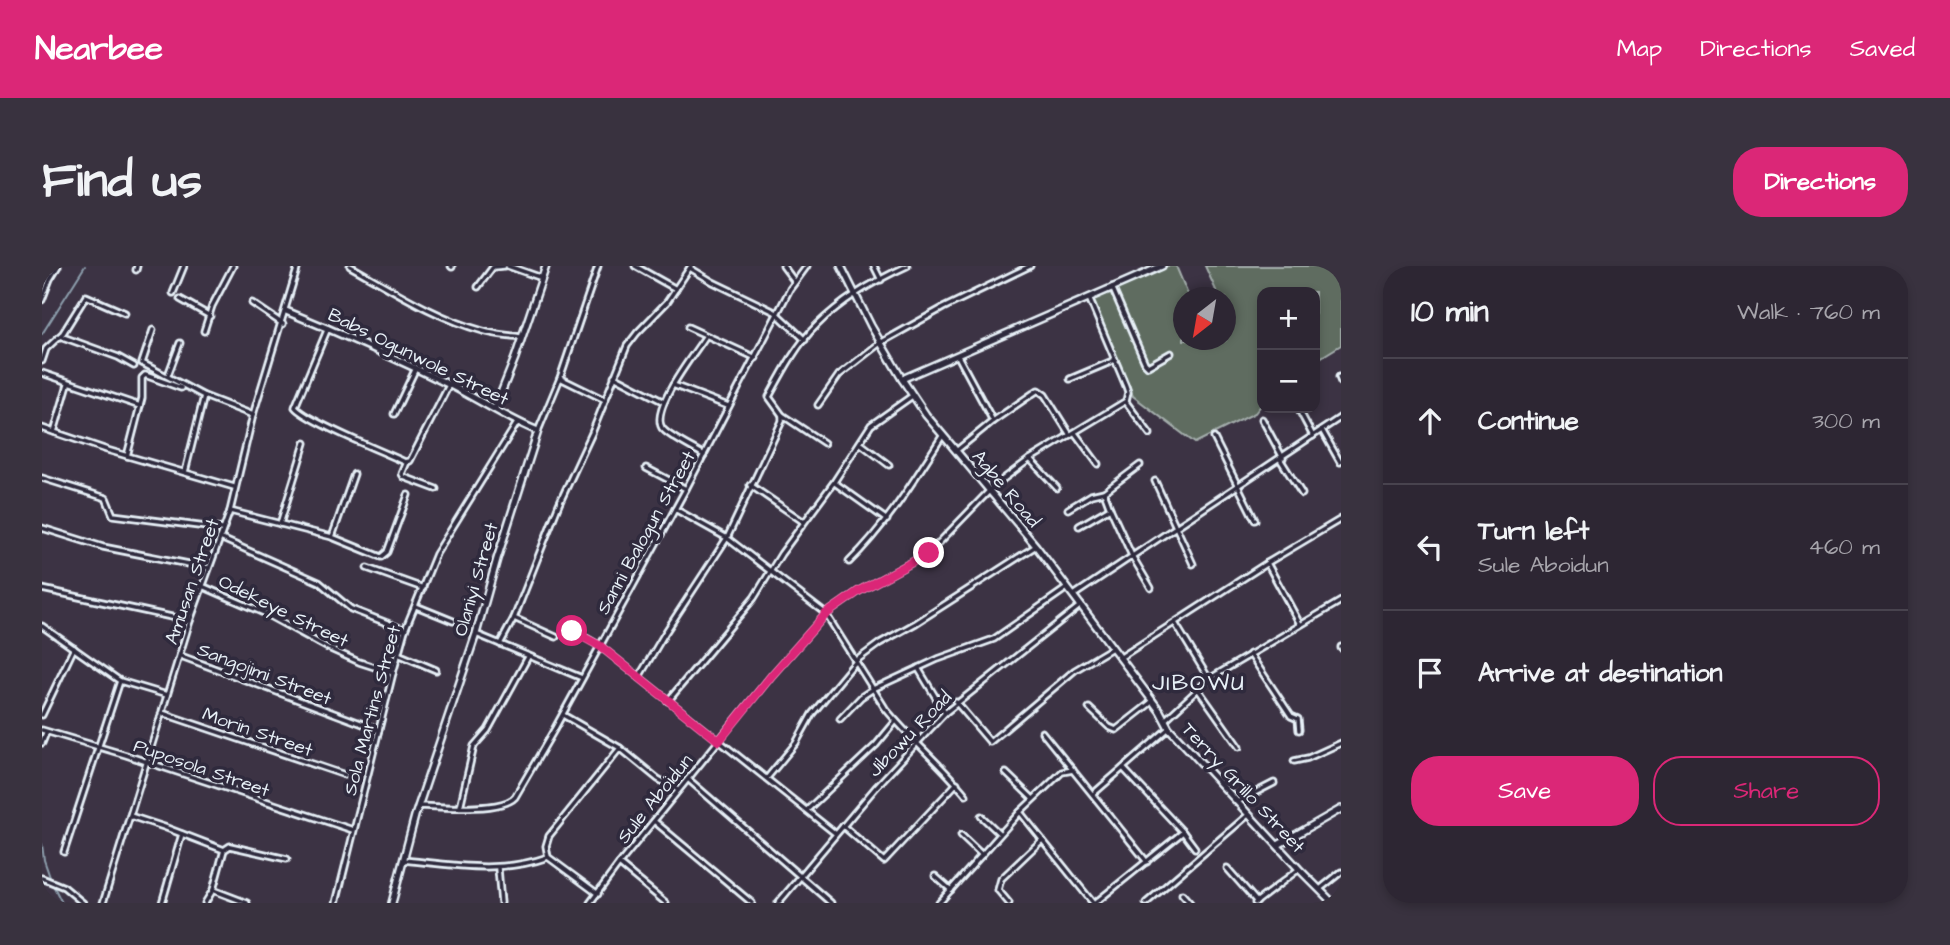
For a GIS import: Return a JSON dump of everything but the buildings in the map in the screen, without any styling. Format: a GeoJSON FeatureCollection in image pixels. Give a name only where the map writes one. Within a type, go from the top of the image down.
{"type":"FeatureCollection","features":[{"type":"Feature","properties":{"kind":"street"},"geometry":{"type":"LineString","coordinates":[[42,297],[58,266]]}},
{"type":"Feature","properties":{"kind":"street"},"geometry":{"type":"LineString","coordinates":[[173,293],[184,266]]}},
{"type":"Feature","properties":{"kind":"street"},"geometry":{"type":"LineString","coordinates":[[204,331],[212,306],[233,266]]}},
{"type":"Feature","properties":{"kind":"street","name":"Amusan Street"},"geometry":{"type":"LineString","coordinates":[[103,903],[190,621],[230,510],[253,415],[298,266]]}},
{"type":"Feature","properties":{"kind":"street"},"geometry":{"type":"LineString","coordinates":[[350,266],[457,321],[484,332],[522,337]]}},
{"type":"Feature","properties":{"kind":"street"},"geometry":{"type":"LineString","coordinates":[[478,287],[493,267],[506,266],[542,278]]}},
{"type":"Feature","properties":{"kind":"street"},"geometry":{"type":"LineString","coordinates":[[495,408],[546,266]]}},
{"type":"Feature","properties":{"kind":"street","name":"Olaniyi Street"},"geometry":{"type":"LineString","coordinates":[[392,903],[418,806],[476,634],[538,431],[560,378],[598,266]]}},
{"type":"Feature","properties":{"kind":"street"},"geometry":{"type":"LineString","coordinates":[[635,266],[676,289]]}},
{"type":"Feature","properties":{"kind":"street"},"geometry":{"type":"LineString","coordinates":[[783,266],[794,282]]}},
{"type":"Feature","properties":{"kind":"street","name":"Sanni Balogun Street"},"geometry":{"type":"LineString","coordinates":[[418,806],[498,805],[512,801],[686,489],[794,282],[807,266]]}},
{"type":"Feature","properties":{"kind":"street","name":"Agbe Road"},"geometry":{"type":"LineString","coordinates":[[841,266],[880,343],[912,396],[1036,546],[1166,719]]}},
{"type":"Feature","properties":{"kind":"street"},"geometry":{"type":"LineString","coordinates":[[874,266],[881,280]]}},
{"type":"Feature","properties":{"kind":"street"},"geometry":{"type":"LineString","coordinates":[[824,443],[782,415],[769,397],[816,325],[857,295],[907,266]]}},
{"type":"Feature","properties":{"kind":"street"},"geometry":{"type":"LineString","coordinates":[[818,405],[839,375],[880,343],[943,308],[1030,266]]}},
{"type":"Feature","properties":{"kind":"street"},"geometry":{"type":"LineString","coordinates":[[902,379],[1162,266]]}},
{"type":"Feature","properties":{"kind":"street"},"geometry":{"type":"LineString","coordinates":[[500,644],[514,618],[559,504],[627,346],[667,302],[690,267],[778,315],[805,340]]}},
{"type":"Feature","properties":{"kind":"street"},"geometry":{"type":"LineString","coordinates":[[1112,287],[1145,363],[1148,366],[1153,365],[1171,353]]}},
{"type":"Feature","properties":{"kind":"street"},"geometry":{"type":"LineString","coordinates":[[42,361],[46,349],[60,336],[86,296],[125,313]]}},
{"type":"Feature","properties":{"kind":"street"},"geometry":{"type":"LineString","coordinates":[[1089,298],[1128,392],[1126,401],[1150,434]]}},
{"type":"Feature","properties":{"kind":"street"},"geometry":{"type":"LineString","coordinates":[[180,299],[210,316]]}},
{"type":"Feature","properties":{"kind":"street"},"geometry":{"type":"LineString","coordinates":[[252,303],[282,324]]}},
{"type":"Feature","properties":{"kind":"street","name":"Babs Ogunwole Street"},"geometry":{"type":"LineString","coordinates":[[286,312],[328,328],[449,385],[495,408],[517,423],[538,431]]}},
{"type":"Feature","properties":{"kind":"street"},"geometry":{"type":"LineString","coordinates":[[688,327],[756,358]]}},
{"type":"Feature","properties":{"kind":"street"},"geometry":{"type":"LineString","coordinates":[[328,328],[295,407],[319,422],[407,461]]}},
{"type":"Feature","properties":{"kind":"street"},"geometry":{"type":"LineString","coordinates":[[153,330],[141,362],[204,396],[253,415]]}},
{"type":"Feature","properties":{"kind":"street"},"geometry":{"type":"LineString","coordinates":[[60,336],[118,357],[134,366]]}},
{"type":"Feature","properties":{"kind":"street"},"geometry":{"type":"LineString","coordinates":[[704,455],[664,431],[660,422],[664,402],[673,385],[705,337]]}},
{"type":"Feature","properties":{"kind":"street"},"geometry":{"type":"LineString","coordinates":[[168,375],[180,343]]}},
{"type":"Feature","properties":{"kind":"street"},"geometry":{"type":"LineString","coordinates":[[958,356],[993,421]]}},
{"type":"Feature","properties":{"kind":"street"},"geometry":{"type":"LineString","coordinates":[[1070,379],[1115,360]]}},
{"type":"Feature","properties":{"kind":"street"},"geometry":{"type":"LineString","coordinates":[[394,414],[415,370]]}},
{"type":"Feature","properties":{"kind":"street"},"geometry":{"type":"LineString","coordinates":[[42,373],[140,406]]}},
{"type":"Feature","properties":{"kind":"street"},"geometry":{"type":"LineString","coordinates":[[127,456],[140,406],[142,378],[145,375],[181,388]]}},
{"type":"Feature","properties":{"kind":"street"},"geometry":{"type":"LineString","coordinates":[[614,376],[664,402]]}},
{"type":"Feature","properties":{"kind":"street"},"geometry":{"type":"LineString","coordinates":[[560,378],[605,400]]}},
{"type":"Feature","properties":{"kind":"street"},"geometry":{"type":"LineString","coordinates":[[54,432],[68,383]]}},
{"type":"Feature","properties":{"kind":"street"},"geometry":{"type":"LineString","coordinates":[[436,489],[401,474],[407,461],[413,457],[449,385]]}},
{"type":"Feature","properties":{"kind":"street"},"geometry":{"type":"LineString","coordinates":[[673,385],[728,406]]}},
{"type":"Feature","properties":{"kind":"street"},"geometry":{"type":"LineString","coordinates":[[956,451],[1038,390],[1045,395],[1072,434],[1098,464]]}},
{"type":"Feature","properties":{"kind":"street"},"geometry":{"type":"LineString","coordinates":[[185,472],[204,396]]}},
{"type":"Feature","properties":{"kind":"street"},"geometry":{"type":"LineString","coordinates":[[668,701],[734,623],[874,422],[912,396]]}},
{"type":"Feature","properties":{"kind":"street","name":"Sule Aboidun"},"geometry":{"type":"LineString","coordinates":[[590,903],[678,790],[826,614],[859,591],[929,553],[989,491],[1030,459],[1126,401]]}},
{"type":"Feature","properties":{"kind":"street"},"geometry":{"type":"LineString","coordinates":[[1301,413],[1313,436]]}},
{"type":"Feature","properties":{"kind":"street"},"geometry":{"type":"LineString","coordinates":[[639,677],[727,538],[782,421],[782,415]]}},
{"type":"Feature","properties":{"kind":"street"},"geometry":{"type":"LineString","coordinates":[[1074,595],[1341,417]]}},
{"type":"Feature","properties":{"kind":"street"},"geometry":{"type":"LineString","coordinates":[[1262,419],[1302,494]]}},
{"type":"Feature","properties":{"kind":"street","name":"Sola Martins Street"},"geometry":{"type":"LineString","coordinates":[[336,903],[405,630],[436,554],[517,423]]}},
{"type":"Feature","properties":{"kind":"street"},"geometry":{"type":"LineString","coordinates":[[42,428],[235,487]]}},
{"type":"Feature","properties":{"kind":"street"},"geometry":{"type":"LineString","coordinates":[[1322,430],[1340,461]]}},
{"type":"Feature","properties":{"kind":"street"},"geometry":{"type":"LineString","coordinates":[[849,562],[874,538],[943,435]]}},
{"type":"Feature","properties":{"kind":"street"},"geometry":{"type":"LineString","coordinates":[[1214,438],[1255,520]]}},
{"type":"Feature","properties":{"kind":"street"},"geometry":{"type":"LineString","coordinates":[[280,524],[305,443]]}},
{"type":"Feature","properties":{"kind":"street"},"geometry":{"type":"LineString","coordinates":[[859,443],[889,464]]}},
{"type":"Feature","properties":{"kind":"street"},"geometry":{"type":"LineString","coordinates":[[1030,459],[1057,488]]}},
{"type":"Feature","properties":{"kind":"street"},"geometry":{"type":"LineString","coordinates":[[1068,509],[1091,495],[1104,492],[1140,465]]}},
{"type":"Feature","properties":{"kind":"street"},"geometry":{"type":"LineString","coordinates":[[646,468],[686,489]]}},
{"type":"Feature","properties":{"kind":"street"},"geometry":{"type":"LineString","coordinates":[[332,537],[354,474]]}},
{"type":"Feature","properties":{"kind":"street"},"geometry":{"type":"LineString","coordinates":[[42,478],[106,498],[113,515],[222,529]]}},
{"type":"Feature","properties":{"kind":"street"},"geometry":{"type":"LineString","coordinates":[[1155,481],[1194,564]]}},
{"type":"Feature","properties":{"kind":"street"},"geometry":{"type":"LineString","coordinates":[[834,482],[887,520]]}},
{"type":"Feature","properties":{"kind":"street"},"geometry":{"type":"LineString","coordinates":[[750,485],[804,522]]}},
{"type":"Feature","properties":{"kind":"street"},"geometry":{"type":"LineString","coordinates":[[1104,492],[1132,556],[1151,588]]}},
{"type":"Feature","properties":{"kind":"street"},"geometry":{"type":"LineString","coordinates":[[230,510],[332,537],[382,556],[387,552],[408,495]]}},
{"type":"Feature","properties":{"kind":"street"},"geometry":{"type":"LineString","coordinates":[[1079,526],[1110,508]]}},
{"type":"Feature","properties":{"kind":"street"},"geometry":{"type":"LineString","coordinates":[[675,509],[727,538],[826,614],[896,721],[966,795]]}},
{"type":"Feature","properties":{"kind":"street"},"geometry":{"type":"LineString","coordinates":[[1121,657],[1341,519]]}},
{"type":"Feature","properties":{"kind":"street"},"geometry":{"type":"LineString","coordinates":[[42,528],[103,547],[209,568]]}},
{"type":"Feature","properties":{"kind":"street"},"geometry":{"type":"LineString","coordinates":[[220,538],[319,582],[359,613],[405,630]]}},
{"type":"Feature","properties":{"kind":"street"},"geometry":{"type":"LineString","coordinates":[[767,778],[796,743],[812,714],[857,660],[1036,546]]}},
{"type":"Feature","properties":{"kind":"street"},"geometry":{"type":"LineString","coordinates":[[1267,563],[1300,624]]}},
{"type":"Feature","properties":{"kind":"street"},"geometry":{"type":"LineString","coordinates":[[367,568],[422,587]]}},
{"type":"Feature","properties":{"kind":"street","name":"Odekeye Street"},"geometry":{"type":"LineString","coordinates":[[202,586],[264,613],[359,663],[393,673]]}},
{"type":"Feature","properties":{"kind":"street"},"geometry":{"type":"LineString","coordinates":[[839,719],[873,689],[918,668],[994,639],[1067,587]]}},
{"type":"Feature","properties":{"kind":"street"},"geometry":{"type":"LineString","coordinates":[[42,589],[190,621]]}},
{"type":"Feature","properties":{"kind":"street"},"geometry":{"type":"LineString","coordinates":[[1166,719],[1209,680],[1341,601]]}},
{"type":"Feature","properties":{"kind":"street","name":"Jibowu Road"},"geometry":{"type":"LineString","coordinates":[[778,903],[917,741],[956,702],[1082,605]]}},
{"type":"Feature","properties":{"kind":"street"},"geometry":{"type":"LineString","coordinates":[[415,606],[453,621]]}},
{"type":"Feature","properties":{"kind":"street"},"geometry":{"type":"LineString","coordinates":[[514,618],[556,637]]}},
{"type":"Feature","properties":{"kind":"street"},"geometry":{"type":"LineString","coordinates":[[1175,623],[1209,680]]}},
{"type":"Feature","properties":{"kind":"street"},"geometry":{"type":"LineString","coordinates":[[42,625],[120,681],[167,695]]}},
{"type":"Feature","properties":{"kind":"street"},"geometry":{"type":"LineString","coordinates":[[572,631],[600,646],[836,834]]}},
{"type":"Feature","properties":{"kind":"street"},"geometry":{"type":"LineString","coordinates":[[476,634],[582,678]]}},
{"type":"Feature","properties":{"kind":"street"},"geometry":{"type":"LineString","coordinates":[[956,702],[990,742],[1075,670],[1114,647]]}},
{"type":"Feature","properties":{"kind":"street"},"geometry":{"type":"LineString","coordinates":[[42,715],[74,648]]}},
{"type":"Feature","properties":{"kind":"street"},"geometry":{"type":"LineString","coordinates":[[398,654],[436,670]]}},
{"type":"Feature","properties":{"kind":"street"},"geometry":{"type":"LineString","coordinates":[[1250,654],[1291,716],[1298,719],[1300,730]]}},
{"type":"Feature","properties":{"kind":"street","name":"Sangojimi Street"},"geometry":{"type":"LineString","coordinates":[[180,656],[379,730]]}},
{"type":"Feature","properties":{"kind":"street"},"geometry":{"type":"LineString","coordinates":[[460,807],[474,746],[488,730],[528,657]]}},
{"type":"Feature","properties":{"kind":"street"},"geometry":{"type":"LineString","coordinates":[[918,668],[945,713]]}},
{"type":"Feature","properties":{"kind":"street"},"geometry":{"type":"LineString","coordinates":[[64,852],[120,681]]}},
{"type":"Feature","properties":{"kind":"street"},"geometry":{"type":"LineString","coordinates":[[1198,689],[1239,747]]}},
{"type":"Feature","properties":{"kind":"street"},"geometry":{"type":"LineString","coordinates":[[1088,708],[1116,730],[1153,701]]}},
{"type":"Feature","properties":{"kind":"street","name":"Morin Street"},"geometry":{"type":"LineString","coordinates":[[162,713],[345,775]]}},
{"type":"Feature","properties":{"kind":"street"},"geometry":{"type":"LineString","coordinates":[[562,715],[620,748],[659,779],[678,790]]}},
{"type":"Feature","properties":{"kind":"street","name":"Terry Grillo Street"},"geometry":{"type":"LineString","coordinates":[[1166,719],[1168,728],[1333,903]]}},
{"type":"Feature","properties":{"kind":"street"},"geometry":{"type":"LineString","coordinates":[[807,810],[876,745],[896,721]]}},
{"type":"Feature","properties":{"kind":"street"},"geometry":{"type":"LineString","coordinates":[[1093,794],[1168,728]]}},
{"type":"Feature","properties":{"kind":"street"},"geometry":{"type":"LineString","coordinates":[[42,743],[44,732]]}},
{"type":"Feature","properties":{"kind":"street","name":"Puposola Street"},"geometry":{"type":"LineString","coordinates":[[44,732],[146,762],[353,830]]}},
{"type":"Feature","properties":{"kind":"street"},"geometry":{"type":"LineString","coordinates":[[1042,732],[1147,862]]}},
{"type":"Feature","properties":{"kind":"street"},"geometry":{"type":"LineString","coordinates":[[1294,761],[1308,758],[1341,743]]}},
{"type":"Feature","properties":{"kind":"street"},"geometry":{"type":"LineString","coordinates":[[598,894],[548,857],[546,846],[549,836],[620,748]]}},
{"type":"Feature","properties":{"kind":"street"},"geometry":{"type":"LineString","coordinates":[[1123,768],[1195,848]]}},
{"type":"Feature","properties":{"kind":"street"},"geometry":{"type":"LineString","coordinates":[[939,903],[1033,799],[1062,772],[1073,770]]}},
{"type":"Feature","properties":{"kind":"street"},"geometry":{"type":"LineString","coordinates":[[1006,773],[1033,799]]}},
{"type":"Feature","properties":{"kind":"street"},"geometry":{"type":"LineString","coordinates":[[688,779],[831,903]]}},
{"type":"Feature","properties":{"kind":"street"},"geometry":{"type":"LineString","coordinates":[[843,826],[884,861],[957,783]]}},
{"type":"Feature","properties":{"kind":"street"},"geometry":{"type":"LineString","coordinates":[[1237,802],[1274,783]]}},
{"type":"Feature","properties":{"kind":"street"},"geometry":{"type":"LineString","coordinates":[[1278,845],[1341,809]]}},
{"type":"Feature","properties":{"kind":"street"},"geometry":{"type":"LineString","coordinates":[[1020,812],[1094,903],[1183,832]]}},
{"type":"Feature","properties":{"kind":"street"},"geometry":{"type":"LineString","coordinates":[[1146,903],[1248,815]]}},
{"type":"Feature","properties":{"kind":"street"},"geometry":{"type":"LineString","coordinates":[[130,816],[224,850]]}},
{"type":"Feature","properties":{"kind":"street"},"geometry":{"type":"LineString","coordinates":[[981,816],[1000,834]]}},
{"type":"Feature","properties":{"kind":"street"},"geometry":{"type":"LineString","coordinates":[[654,821],[752,903]]}},
{"type":"Feature","properties":{"kind":"street"},"geometry":{"type":"LineString","coordinates":[[162,903],[182,834]]}},
{"type":"Feature","properties":{"kind":"street"},"geometry":{"type":"LineString","coordinates":[[961,835],[982,855]]}},
{"type":"Feature","properties":{"kind":"street"},"geometry":{"type":"LineString","coordinates":[[1009,903],[998,890],[1001,879],[1042,840]]}},
{"type":"Feature","properties":{"kind":"street"},"geometry":{"type":"LineString","coordinates":[[205,903],[213,890],[224,850],[230,846],[287,859]]}},
{"type":"Feature","properties":{"kind":"street"},"geometry":{"type":"LineString","coordinates":[[404,860],[498,868],[536,862],[548,857]]}},
{"type":"Feature","properties":{"kind":"street"},"geometry":{"type":"LineString","coordinates":[[619,864],[666,903]]}},
{"type":"Feature","properties":{"kind":"street"},"geometry":{"type":"LineString","coordinates":[[498,868],[501,903]]}},
{"type":"Feature","properties":{"kind":"street"},"geometry":{"type":"LineString","coordinates":[[1227,868],[1256,902],[1299,869]]}},
{"type":"Feature","properties":{"kind":"street"},"geometry":{"type":"LineString","coordinates":[[1320,889],[1341,872]]}},
{"type":"Feature","properties":{"kind":"street"},"geometry":{"type":"LineString","coordinates":[[935,876],[950,890]]}},
{"type":"Feature","properties":{"kind":"street"},"geometry":{"type":"LineString","coordinates":[[42,878],[64,887],[83,903]]}},
{"type":"Feature","properties":{"kind":"street"},"geometry":{"type":"LineString","coordinates":[[213,890],[247,903]]}},
{"type":"Feature","properties":{"kind":"street"},"geometry":{"type":"LineString","coordinates":[[1182,894],[1190,903]]}},
{"type":"Feature","properties":{"kind":"green space"},"geometry":{"type":"Polygon","coordinates":[[[1163,266],[1176,266],[1185,287],[1173,287],[1173,350],[1236,350],[1236,287],[1214,287],[1205,266],[1341,266],[1341,345],[1320,358],[1320,287],[1257,287],[1257,410],[1195,443],[1133,396],[1090,299],[1163,266]]]}},
{"type":"Feature","properties":{"kind":"waterway"},"geometry":{"type":"LineString","coordinates":[[42,334],[85,266]]}},
{"type":"Feature","properties":{"kind":"waterway"},"geometry":{"type":"LineString","coordinates":[[42,844],[51,880]]}},
{"type":"Feature","properties":{"kind":"waterway"},"geometry":{"type":"LineString","coordinates":[[53,885],[62,903]]}},
{"type":"Feature","properties":{"kind":"district","name":"JIBOWU"},"geometry":{"type":"Point","coordinates":[1199,682]}},
{"type":"Feature","properties":{"kind":"route"},"geometry":{"type":"LineString","coordinates":[[572,631],[600,646],[719,741],[826,614],[859,591],[929,553]]}}]}
